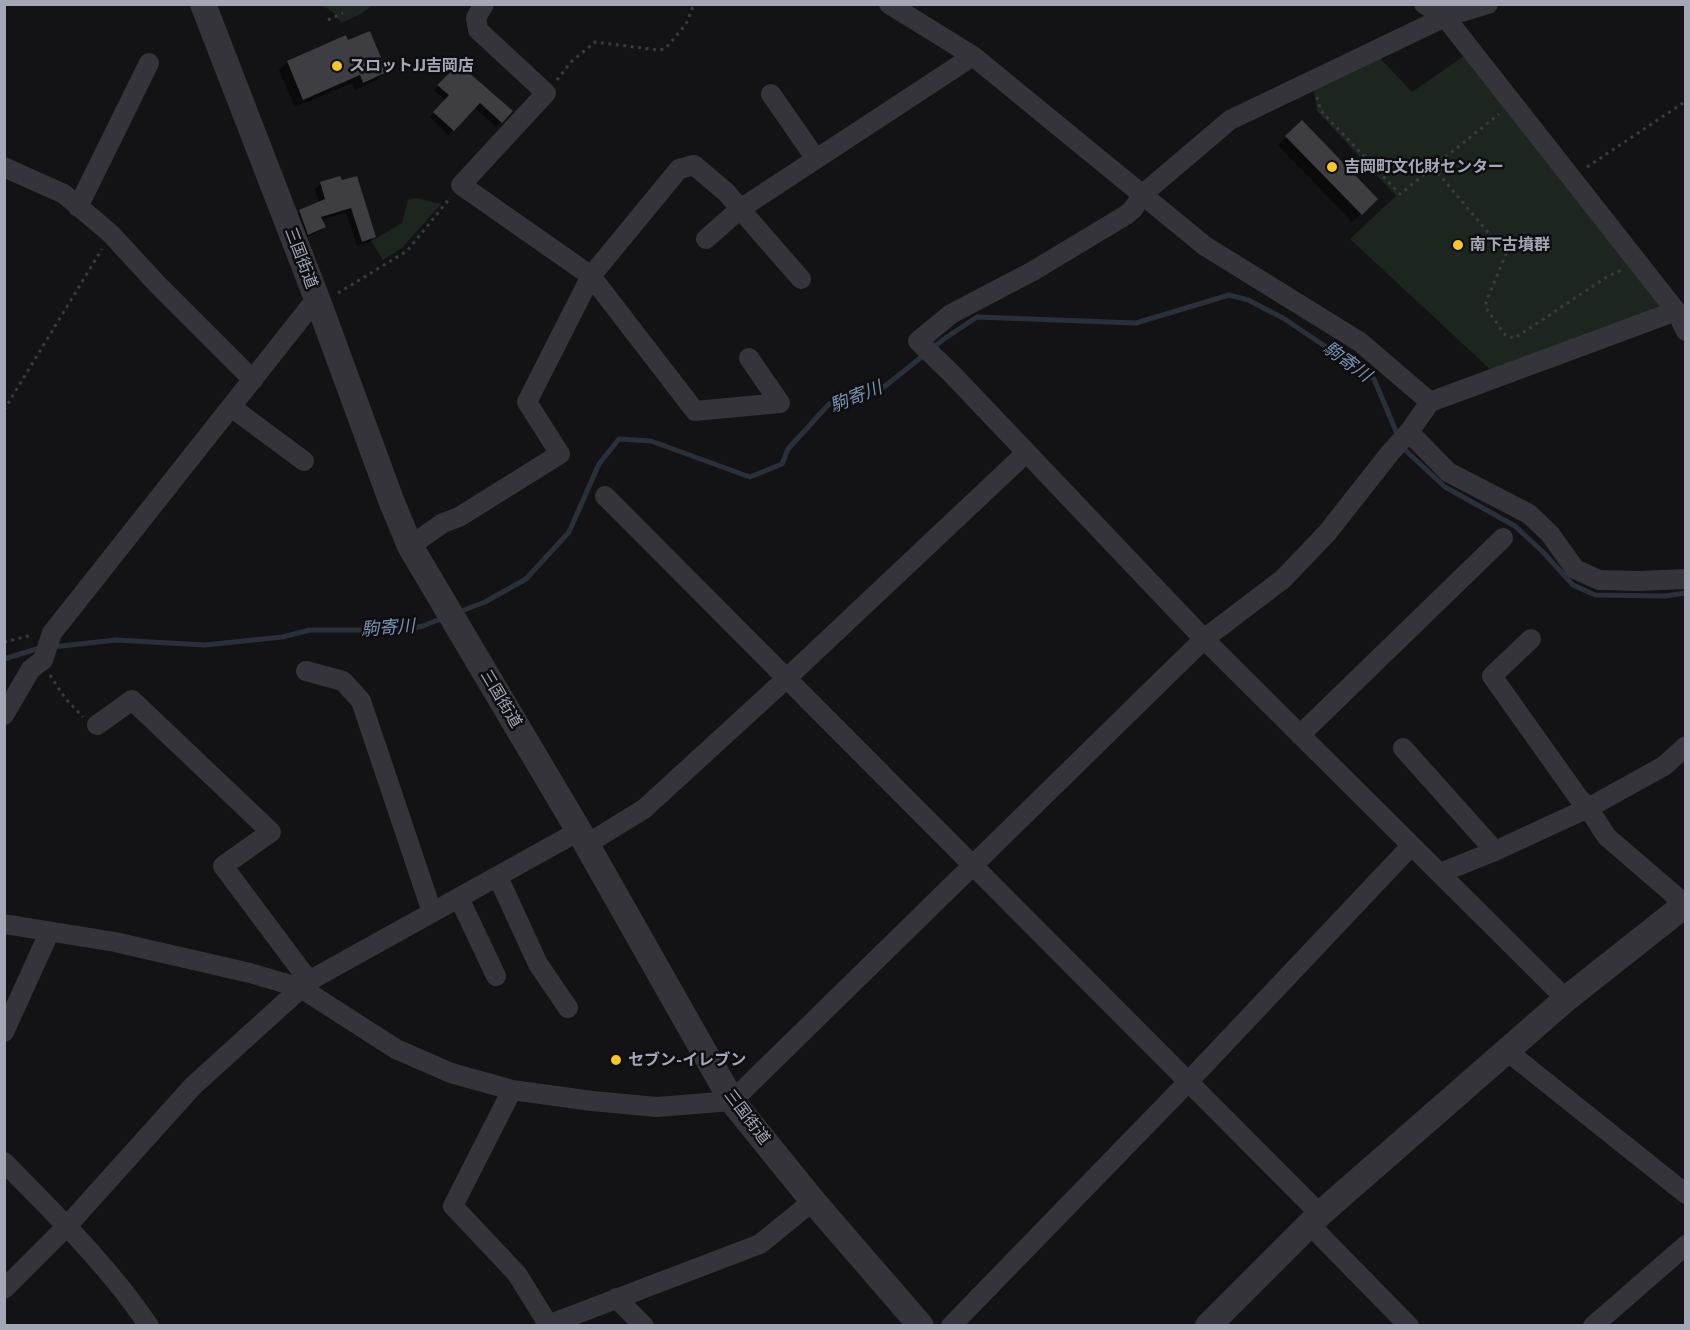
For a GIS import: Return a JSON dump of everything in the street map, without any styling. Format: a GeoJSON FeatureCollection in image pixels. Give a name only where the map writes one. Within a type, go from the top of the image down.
{"type":"FeatureCollection","features":[{"type":"Feature","properties":{"kind":"street","name":"三国街道"},"geometry":{"type":"LineString","coordinates":[[203,4],[410,546],[583,838],[732,1101],[915,1323]]}},
{"type":"Feature","properties":{"kind":"street"},"geometry":{"type":"LineString","coordinates":[[484,4],[476,18],[478,30],[546,93],[461,185],[591,276],[695,411],[780,403],[749,358]]}},
{"type":"Feature","properties":{"kind":"street"},"geometry":{"type":"LineString","coordinates":[[889,4],[973,56],[1204,246],[1360,342],[1430,402]]}},
{"type":"Feature","properties":{"kind":"street"},"geometry":{"type":"LineString","coordinates":[[1424,4],[1444,17],[1676,311],[1686,331]]}},
{"type":"Feature","properties":{"kind":"street"},"geometry":{"type":"LineString","coordinates":[[1488,4],[1444,17],[1230,120],[1143,194],[1126,215],[1033,271],[951,314],[918,341],[1204,639],[1566,999]]}},
{"type":"Feature","properties":{"kind":"street"},"geometry":{"type":"LineString","coordinates":[[706,239],[740,209],[973,56]]}},
{"type":"Feature","properties":{"kind":"street"},"geometry":{"type":"LineString","coordinates":[[78,207],[148,63]]}},
{"type":"Feature","properties":{"kind":"street"},"geometry":{"type":"LineString","coordinates":[[771,94],[816,159]]}},
{"type":"Feature","properties":{"kind":"street"},"geometry":{"type":"LineString","coordinates":[[410,546],[443,523],[459,518],[560,454],[527,402],[591,276],[679,169],[694,165],[728,193],[801,279]]}},
{"type":"Feature","properties":{"kind":"street"},"geometry":{"type":"LineString","coordinates":[[4,167],[64,194],[111,234],[158,285],[253,380]]}},
{"type":"Feature","properties":{"kind":"street"},"geometry":{"type":"LineString","coordinates":[[4,715],[47,648],[231,407],[318,301]]}},
{"type":"Feature","properties":{"kind":"street"},"geometry":{"type":"LineString","coordinates":[[4,924],[115,942],[250,973],[302,988],[396,1049],[451,1073],[512,1090],[657,1107],[732,1101],[1204,639],[1283,579],[1327,533],[1409,432],[1430,402],[1676,311]]}},
{"type":"Feature","properties":{"kind":"street"},"geometry":{"type":"LineString","coordinates":[[231,407],[304,462]]}},
{"type":"Feature","properties":{"kind":"street"},"geometry":{"type":"LineString","coordinates":[[1409,432],[1448,472],[1529,514],[1550,534],[1575,569],[1599,580],[1686,579]]}},
{"type":"Feature","properties":{"kind":"street"},"geometry":{"type":"LineString","coordinates":[[4,1289],[67,1226],[193,1086],[302,988],[316,977],[498,877],[644,809],[1026,453]]}},
{"type":"Feature","properties":{"kind":"street"},"geometry":{"type":"LineString","coordinates":[[605,496],[1188,1082],[1409,1326]]}},
{"type":"Feature","properties":{"kind":"street"},"geometry":{"type":"LineString","coordinates":[[1300,735],[1503,538]]}},
{"type":"Feature","properties":{"kind":"street"},"geometry":{"type":"LineString","coordinates":[[1208,1326],[1315,1220],[1566,999],[1685,904],[1607,837],[1492,676],[1531,639]]}},
{"type":"Feature","properties":{"kind":"street"},"geometry":{"type":"LineString","coordinates":[[306,671],[343,681],[361,701],[432,912]]}},
{"type":"Feature","properties":{"kind":"street"},"geometry":{"type":"LineString","coordinates":[[97,725],[132,700],[271,832],[223,866],[306,977],[302,988]]}},
{"type":"Feature","properties":{"kind":"street"},"geometry":{"type":"LineString","coordinates":[[1440,873],[1495,851],[1588,808],[1664,766],[1686,746]]}},
{"type":"Feature","properties":{"kind":"street"},"geometry":{"type":"LineString","coordinates":[[1403,748],[1495,851]]}},
{"type":"Feature","properties":{"kind":"street"},"geometry":{"type":"LineString","coordinates":[[951,1326],[1188,1082],[1411,846]]}},
{"type":"Feature","properties":{"kind":"street"},"geometry":{"type":"LineString","coordinates":[[498,877],[537,964],[568,1008]]}},
{"type":"Feature","properties":{"kind":"street"},"geometry":{"type":"LineString","coordinates":[[459,898],[496,976]]}},
{"type":"Feature","properties":{"kind":"street"},"geometry":{"type":"LineString","coordinates":[[4,1032],[49,933]]}},
{"type":"Feature","properties":{"kind":"street"},"geometry":{"type":"LineString","coordinates":[[1507,1051],[1686,1194]]}},
{"type":"Feature","properties":{"kind":"street"},"geometry":{"type":"LineString","coordinates":[[512,1090],[453,1206],[517,1274],[546,1325],[760,1244],[813,1201]]}},
{"type":"Feature","properties":{"kind":"street"},"geometry":{"type":"LineString","coordinates":[[4,1162],[67,1226],[128,1295],[148,1326]]}},
{"type":"Feature","properties":{"kind":"street"},"geometry":{"type":"LineString","coordinates":[[1593,1326],[1686,1245]]}},
{"type":"Feature","properties":{"kind":"street"},"geometry":{"type":"LineString","coordinates":[[616,1298],[644,1326]]}},
{"type":"Feature","properties":{"kind":"path"},"geometry":{"type":"LineString","coordinates":[[546,93],[571,62],[595,42],[665,49],[686,24],[694,4]]}},
{"type":"Feature","properties":{"kind":"path"},"geometry":{"type":"LineString","coordinates":[[328,20],[343,13]]}},
{"type":"Feature","properties":{"kind":"path"},"geometry":{"type":"LineString","coordinates":[[1314,80],[1321,111],[1400,194],[1512,104]]}},
{"type":"Feature","properties":{"kind":"path"},"geometry":{"type":"LineString","coordinates":[[1570,178],[1686,101]]}},
{"type":"Feature","properties":{"kind":"path"},"geometry":{"type":"LineString","coordinates":[[1433,167],[1506,254],[1486,302],[1486,308],[1506,336],[1515,338],[1605,278],[1638,262]]}},
{"type":"Feature","properties":{"kind":"path"},"geometry":{"type":"LineString","coordinates":[[318,301],[407,251],[461,185]]}},
{"type":"Feature","properties":{"kind":"path"},"geometry":{"type":"LineString","coordinates":[[4,410],[111,234]]}},
{"type":"Feature","properties":{"kind":"path"},"geometry":{"type":"LineString","coordinates":[[4,642],[36,634],[47,648],[54,683],[85,719],[97,725]]}},
{"type":"Feature","properties":{"kind":"shaded area"},"geometry":{"type":"Polygon","coordinates":[[[321,5],[373,5],[359,15],[341,23],[333,12],[321,5]]]}},
{"type":"Feature","properties":{"kind":"shaded area"},"geometry":{"type":"Polygon","coordinates":[[[1377,55],[1412,92],[1464,56],[1664,302],[1662,309],[1493,372],[1350,239],[1396,196],[1317,111],[1313,86],[1377,55]]]}},
{"type":"Feature","properties":{"kind":"shaded area"},"geometry":{"type":"Polygon","coordinates":[[[416,198],[441,204],[402,248],[383,260],[371,241],[402,223],[408,200],[416,198]]]}},
{"type":"Feature","properties":{"kind":"building","name":"スロットJJ吉岡店"},"geometry":{"type":"Polygon","coordinates":[[[370,31],[387,72],[363,83],[360,75],[303,100],[287,61],[346,35],[348,40],[370,31]]]}},
{"type":"Feature","properties":{"kind":"building"},"geometry":{"type":"Polygon","coordinates":[[[459,64],[513,111],[502,123],[480,103],[454,131],[433,112],[449,95],[437,85],[459,64]]]}},
{"type":"Feature","properties":{"kind":"building","name":"吉岡町文化財センター"},"geometry":{"type":"Polygon","coordinates":[[[1302,120],[1378,199],[1362,215],[1285,136],[1302,120]]]}},
{"type":"Feature","properties":{"kind":"building"},"geometry":{"type":"Polygon","coordinates":[[[340,176],[342,180],[357,176],[376,237],[362,242],[351,208],[321,217],[326,227],[308,235],[299,210],[325,199],[320,182],[340,176]]]}},
{"type":"Feature","properties":{"kind":"waterway","name":"駒寄川"},"geometry":{"type":"LineString","coordinates":[[456,613],[485,602],[526,579],[569,532],[599,464],[619,439],[651,441],[750,477],[782,464],[788,449],[829,404],[884,387],[944,339],[977,317],[1136,323],[1229,295],[1248,300],[1283,318],[1374,379],[1398,436]]}},
{"type":"Feature","properties":{"kind":"waterway","name":"駒寄川"},"geometry":{"type":"LineString","coordinates":[[1402,444],[1405,450],[1445,487],[1515,526],[1573,585],[1595,595],[1665,596],[1686,593]]}},
{"type":"Feature","properties":{"kind":"waterway","name":"駒寄川"},"geometry":{"type":"LineString","coordinates":[[52,647],[116,640],[205,645],[282,637],[310,630],[401,630],[423,626],[445,617]]}},
{"type":"Feature","properties":{"kind":"waterway","name":"駒寄川"},"geometry":{"type":"LineString","coordinates":[[4,659],[43,647]]}},
{"type":"Feature","properties":{"kind":"place","name":"スロットJJ吉岡店"},"geometry":{"type":"Point","coordinates":[337,66]}},
{"type":"Feature","properties":{"kind":"place","name":"吉岡町文化財センター"},"geometry":{"type":"Point","coordinates":[1332,167]}},
{"type":"Feature","properties":{"kind":"place","name":"南下古墳群"},"geometry":{"type":"Point","coordinates":[1458,245]}},
{"type":"Feature","properties":{"kind":"place","name":"セブン-イレブン"},"geometry":{"type":"Point","coordinates":[616,1060]}}]}
